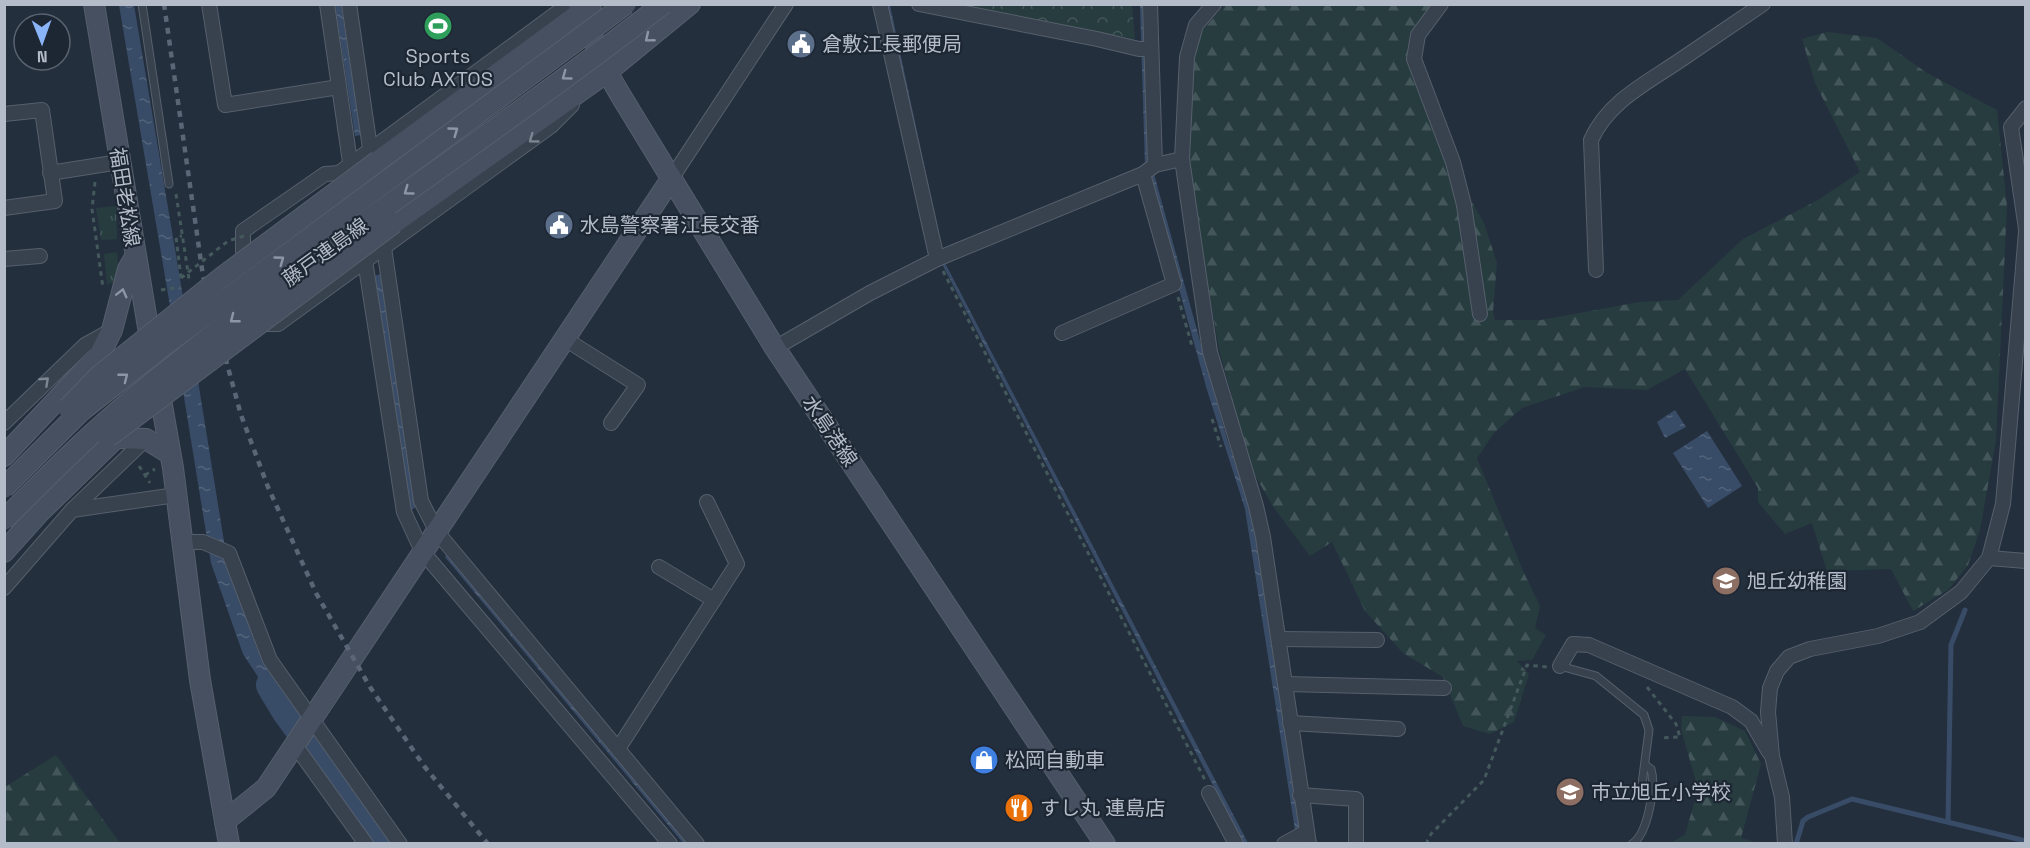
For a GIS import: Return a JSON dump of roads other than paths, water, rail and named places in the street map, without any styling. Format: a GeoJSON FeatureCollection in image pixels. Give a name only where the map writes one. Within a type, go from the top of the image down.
{"type":"FeatureCollection","features":[{"type":"Feature","properties":{"kind":"main road","name":"福田老松線"},"geometry":{"type":"LineString","coordinates":[[94,4],[114,163],[135,257],[170,454],[200,680],[229,843]]}},
{"type":"Feature","properties":{"kind":"main road","name":"藤戸連島線"},"geometry":{"type":"LineString","coordinates":[[4,488],[22,467],[81,411],[170,341],[626,4]]}},
{"type":"Feature","properties":{"kind":"main road","name":"藤戸連島線"},"geometry":{"type":"LineString","coordinates":[[4,520],[55,469],[135,397],[246,309],[663,4]]}},
{"type":"Feature","properties":{"kind":"main road"},"geometry":{"type":"LineString","coordinates":[[4,532],[111,434],[394,223],[607,72],[690,4]]}},
{"type":"Feature","properties":{"kind":"main road"},"geometry":{"type":"LineString","coordinates":[[22,467],[69,406],[100,375],[374,155],[581,6]]}},
{"type":"Feature","properties":{"kind":"main road","name":"水島港線"},"geometry":{"type":"LineString","coordinates":[[581,6],[607,72],[775,348],[1102,841]]}},
{"type":"Feature","properties":{"kind":"main road"},"geometry":{"type":"LineString","coordinates":[[225,821],[266,788],[311,723],[422,550],[437,532],[671,179]]}},
{"type":"Feature","properties":{"kind":"main road"},"geometry":{"type":"LineString","coordinates":[[4,456],[95,361],[112,330],[128,269],[135,257]]}},
{"type":"Feature","properties":{"kind":"main road"},"geometry":{"type":"LineString","coordinates":[[112,330],[147,323]]}},
{"type":"Feature","properties":{"kind":"main road"},"geometry":{"type":"LineString","coordinates":[[4,552],[39,513],[118,438],[159,390]]}},
{"type":"Feature","properties":{"kind":"main road"},"geometry":{"type":"LineString","coordinates":[[118,438],[146,439],[170,454]]}},
{"type":"Feature","properties":{"kind":"street"},"geometry":{"type":"LineString","coordinates":[[209,4],[225,105],[339,87]]}},
{"type":"Feature","properties":{"kind":"street"},"geometry":{"type":"LineString","coordinates":[[327,4],[404,512],[422,550],[670,843]]}},
{"type":"Feature","properties":{"kind":"street"},"geometry":{"type":"LineString","coordinates":[[349,4],[374,155],[384,247],[421,501],[437,532],[698,843]]}},
{"type":"Feature","properties":{"kind":"street"},"geometry":{"type":"LineString","coordinates":[[671,179],[786,4]]}},
{"type":"Feature","properties":{"kind":"street"},"geometry":{"type":"LineString","coordinates":[[880,4],[940,258]]}},
{"type":"Feature","properties":{"kind":"street"},"geometry":{"type":"LineString","coordinates":[[919,4],[1146,49]]}},
{"type":"Feature","properties":{"kind":"street"},"geometry":{"type":"LineString","coordinates":[[1062,333],[1174,284],[1149,169],[1146,49],[1150,4]]}},
{"type":"Feature","properties":{"kind":"street"},"geometry":{"type":"LineString","coordinates":[[1214,4],[1196,25],[1187,57],[1182,159],[1210,352],[1256,506],[1279,639],[1305,837],[1285,843]]}},
{"type":"Feature","properties":{"kind":"street"},"geometry":{"type":"LineString","coordinates":[[1441,4],[1418,35],[1414,59],[1453,162],[1466,215],[1480,314]]}},
{"type":"Feature","properties":{"kind":"street"},"geometry":{"type":"LineString","coordinates":[[1596,270],[1591,141],[1597,126],[1619,102],[1641,84],[1763,4]]}},
{"type":"Feature","properties":{"kind":"street"},"geometry":{"type":"LineString","coordinates":[[374,155],[350,164],[339,173],[325,174],[243,231],[243,251],[264,324],[278,324],[551,126],[607,72]]}},
{"type":"Feature","properties":{"kind":"street"},"geometry":{"type":"LineString","coordinates":[[1785,843],[1782,797],[1772,756],[1768,711],[1770,688],[1777,671],[1789,657],[1810,649],[1878,636],[1920,622],[1961,592],[1989,558],[2003,504],[2020,382],[2025,231],[2011,127],[2025,108]]}},
{"type":"Feature","properties":{"kind":"street"},"geometry":{"type":"LineString","coordinates":[[4,114],[42,110],[54,201],[4,208]]}},
{"type":"Feature","properties":{"kind":"street"},"geometry":{"type":"LineString","coordinates":[[775,348],[870,293],[940,258],[1149,169],[1182,159]]}},
{"type":"Feature","properties":{"kind":"street"},"geometry":{"type":"LineString","coordinates":[[50,173],[114,163]]}},
{"type":"Feature","properties":{"kind":"street"},"geometry":{"type":"LineString","coordinates":[[4,259],[40,256]]}},
{"type":"Feature","properties":{"kind":"street"},"geometry":{"type":"LineString","coordinates":[[4,423],[86,345],[112,330]]}},
{"type":"Feature","properties":{"kind":"street"},"geometry":{"type":"LineString","coordinates":[[566,339],[638,385],[611,423]]}},
{"type":"Feature","properties":{"kind":"street"},"geometry":{"type":"LineString","coordinates":[[4,588],[72,510],[146,439]]}},
{"type":"Feature","properties":{"kind":"street"},"geometry":{"type":"LineString","coordinates":[[72,510],[176,495]]}},
{"type":"Feature","properties":{"kind":"street"},"geometry":{"type":"LineString","coordinates":[[618,749],[737,564],[707,502]]}},
{"type":"Feature","properties":{"kind":"street"},"geometry":{"type":"LineString","coordinates":[[182,542],[203,542],[228,553],[270,660],[311,723],[400,843]]}},
{"type":"Feature","properties":{"kind":"street"},"geometry":{"type":"LineString","coordinates":[[1989,558],[2025,561]]}},
{"type":"Feature","properties":{"kind":"street"},"geometry":{"type":"LineString","coordinates":[[660,567],[714,600]]}},
{"type":"Feature","properties":{"kind":"street"},"geometry":{"type":"LineString","coordinates":[[1279,639],[1377,639]]}},
{"type":"Feature","properties":{"kind":"street"},"geometry":{"type":"LineString","coordinates":[[1560,666],[1573,644],[1589,645],[1732,707],[1751,721],[1772,756]]}},
{"type":"Feature","properties":{"kind":"street"},"geometry":{"type":"LineString","coordinates":[[1285,684],[1444,688]]}},
{"type":"Feature","properties":{"kind":"street"},"geometry":{"type":"LineString","coordinates":[[1290,723],[1398,729]]}},
{"type":"Feature","properties":{"kind":"street"},"geometry":{"type":"LineString","coordinates":[[296,743],[366,843]]}},
{"type":"Feature","properties":{"kind":"street"},"geometry":{"type":"LineString","coordinates":[[1209,793],[1236,843]]}},
{"type":"Feature","properties":{"kind":"street"},"geometry":{"type":"LineString","coordinates":[[1300,795],[1356,799],[1356,843]]}},
{"type":"Feature","properties":{"kind":"lane"},"geometry":{"type":"LineString","coordinates":[[142,4],[172,185]]}},
{"type":"Feature","properties":{"kind":"lane"},"geometry":{"type":"LineString","coordinates":[[1560,666],[1596,676],[1637,707],[1649,723],[1642,784]]}},
{"type":"Feature","properties":{"kind":"lane"},"geometry":{"type":"LineString","coordinates":[[1632,843],[1644,831],[1650,802],[1653,776],[1651,769],[1645,765]]}},
{"type":"Feature","properties":{"kind":"water"},"geometry":{"type":"Polygon","coordinates":[[[119,5],[134,5],[183,297],[170,306],[119,5]]]}},
{"type":"Feature","properties":{"kind":"water"},"geometry":{"type":"Polygon","coordinates":[[[335,5],[341,5],[361,135],[355,136],[335,5]]]}},
{"type":"Feature","properties":{"kind":"water"},"geometry":{"type":"Polygon","coordinates":[[[884,5],[890,5],[945,263],[1248,843],[1243,843],[942,264],[884,5]]]}},
{"type":"Feature","properties":{"kind":"water"},"geometry":{"type":"Polygon","coordinates":[[[1140,5],[1146,5],[1154,174],[1227,439],[1251,508],[1258,548],[1301,829],[1286,843],[1295,830],[1245,509],[1207,390],[1145,166],[1140,5]]]}},
{"type":"Feature","properties":{"kind":"water"},"geometry":{"type":"Polygon","coordinates":[[[384,273],[417,506],[409,512],[374,276],[384,273]]]}},
{"type":"Feature","properties":{"kind":"water"},"geometry":{"type":"Polygon","coordinates":[[[198,381],[227,560],[257,648],[299,716],[291,727],[243,654],[211,563],[183,391],[198,381]]]}},
{"type":"Feature","properties":{"kind":"water"},"geometry":{"type":"Polygon","coordinates":[[[1675,410],[1686,427],[1665,438],[1657,422],[1675,410]]]}},
{"type":"Feature","properties":{"kind":"water"},"geometry":{"type":"Polygon","coordinates":[[[1707,431],[1742,486],[1708,508],[1673,453],[1707,431]]]}},
{"type":"Feature","properties":{"kind":"water"},"geometry":{"type":"Polygon","coordinates":[[[447,554],[689,843],[683,843],[445,557],[447,554]]]}},
{"type":"Feature","properties":{"kind":"water"},"geometry":{"type":"Polygon","coordinates":[[[320,743],[391,843],[379,843],[312,750],[320,743]]]}},
{"type":"Feature","properties":{"kind":"waterway"},"geometry":{"type":"LineString","coordinates":[[1948,822],[1951,645],[1965,610]]}},
{"type":"Feature","properties":{"kind":"waterway"},"geometry":{"type":"LineString","coordinates":[[272,685],[287,710],[384,844]]}},
{"type":"Feature","properties":{"kind":"waterway"},"geometry":{"type":"LineString","coordinates":[[1796,844],[1803,821],[1852,799],[2026,841]]}},
{"type":"Feature","properties":{"kind":"railway"},"geometry":{"type":"LineString","coordinates":[[164,4],[203,276],[241,415],[268,487],[316,593],[370,687],[424,766],[488,844]]}},
{"type":"Feature","properties":{"kind":"place","name":"Sports Club AXTOS"},"geometry":{"type":"Point","coordinates":[438,26]}},
{"type":"Feature","properties":{"kind":"place","name":"倉敷江長郵便局"},"geometry":{"type":"Point","coordinates":[801,44]}},
{"type":"Feature","properties":{"kind":"place","name":"水島警察署江長交番"},"geometry":{"type":"Point","coordinates":[559,225]}},
{"type":"Feature","properties":{"kind":"place","name":"旭丘幼稚園"},"geometry":{"type":"Point","coordinates":[1726,581]}},
{"type":"Feature","properties":{"kind":"place","name":"松岡自動車"},"geometry":{"type":"Point","coordinates":[984,760]}},
{"type":"Feature","properties":{"kind":"place","name":"市立旭丘小学校"},"geometry":{"type":"Point","coordinates":[1570,792]}},
{"type":"Feature","properties":{"kind":"place","name":"すし丸 連島店"},"geometry":{"type":"Point","coordinates":[1019,808]}}]}
